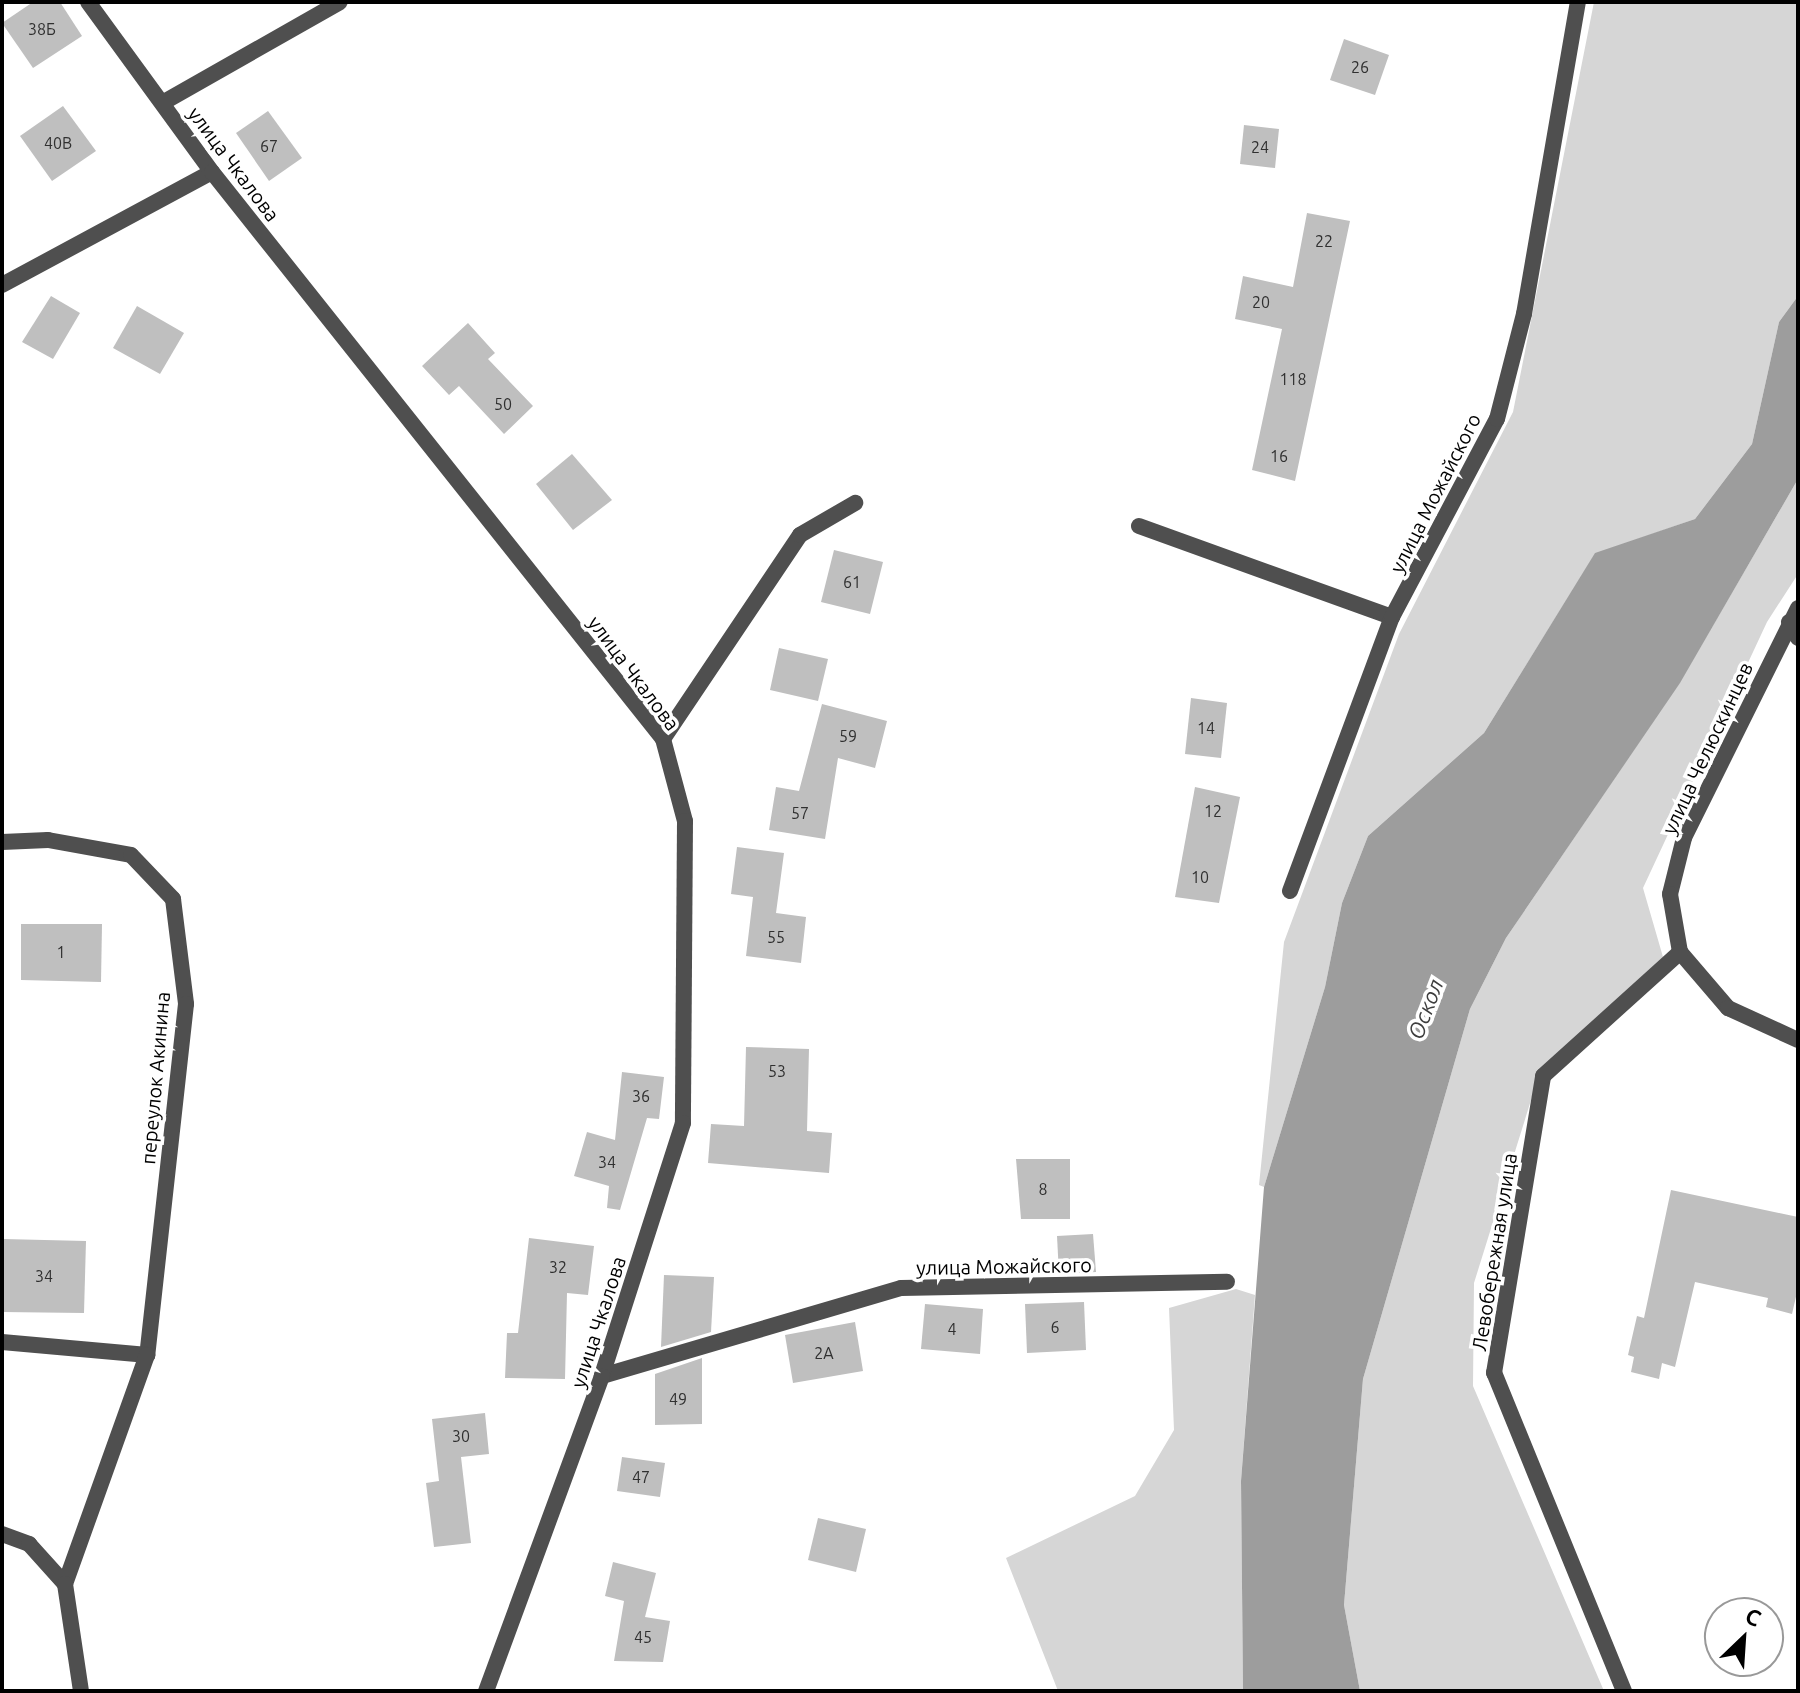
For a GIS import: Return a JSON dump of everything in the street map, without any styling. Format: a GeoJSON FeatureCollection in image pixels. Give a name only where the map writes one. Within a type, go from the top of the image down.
{"type":"FeatureCollection","features":[{"type":"Feature","properties":{"kind":"street","name":"улица Чкалова"},"geometry":{"type":"LineString","coordinates":[[88,2],[164,102],[212,172],[663,739],[685,821],[683,1123],[602,1376],[486,1691]]}},
{"type":"Feature","properties":{"kind":"street"},"geometry":{"type":"LineString","coordinates":[[164,102],[340,2]]}},
{"type":"Feature","properties":{"kind":"street","name":"улица Можайского"},"geometry":{"type":"LineString","coordinates":[[1290,891],[1392,617],[1497,419],[1524,314],[1578,2]]}},
{"type":"Feature","properties":{"kind":"street"},"geometry":{"type":"LineString","coordinates":[[2,285],[212,172]]}},
{"type":"Feature","properties":{"kind":"street"},"geometry":{"type":"LineString","coordinates":[[663,739],[800,535],[855,503]]}},
{"type":"Feature","properties":{"kind":"street"},"geometry":{"type":"LineString","coordinates":[[1139,526],[1392,617]]}},
{"type":"Feature","properties":{"kind":"street"},"geometry":{"type":"LineString","coordinates":[[1794,615],[1798,638]]}},
{"type":"Feature","properties":{"kind":"street","name":"улица Челюскинцев"},"geometry":{"type":"LineString","coordinates":[[1680,952],[1670,894],[1684,838],[1794,615]]}},
{"type":"Feature","properties":{"kind":"street","name":"переулок Акинина"},"geometry":{"type":"LineString","coordinates":[[2,842],[48,840],[131,855],[173,899],[186,1004],[147,1355],[65,1584]]}},
{"type":"Feature","properties":{"kind":"street"},"geometry":{"type":"LineString","coordinates":[[1680,952],[1728,1008],[1798,1040]]}},
{"type":"Feature","properties":{"kind":"street","name":"Левобережная улица"},"geometry":{"type":"LineString","coordinates":[[1624,1691],[1494,1373],[1543,1076],[1680,952]]}},
{"type":"Feature","properties":{"kind":"street","name":"улица Можайского"},"geometry":{"type":"LineString","coordinates":[[602,1376],[901,1288],[1227,1282]]}},
{"type":"Feature","properties":{"kind":"street"},"geometry":{"type":"LineString","coordinates":[[2,1342],[147,1355]]}},
{"type":"Feature","properties":{"kind":"street"},"geometry":{"type":"LineString","coordinates":[[2,1534],[29,1544],[65,1584],[81,1691]]}},
{"type":"Feature","properties":{"kind":"shaded area"},"geometry":{"type":"Polygon","coordinates":[[[1594,2],[1798,2],[1798,296],[1779,322],[1752,444],[1695,519],[1595,554],[1484,733],[1368,836],[1342,903],[1325,987],[1264,1187],[1259,1185],[1284,942],[1399,634],[1513,412],[1594,2]]]}},
{"type":"Feature","properties":{"kind":"shaded area"},"geometry":{"type":"Polygon","coordinates":[[[1798,479],[1798,574],[1767,622],[1643,888],[1663,957],[1541,1068],[1474,1283],[1473,1386],[1604,1691],[1360,1691],[1344,1605],[1363,1379],[1470,1009],[1506,938],[1680,682],[1798,479]]]}},
{"type":"Feature","properties":{"kind":"shaded area"},"geometry":{"type":"Polygon","coordinates":[[[1236,1289],[1255,1295],[1241,1481],[1243,1691],[1058,1691],[1006,1558],[1135,1496],[1174,1430],[1169,1308],[1236,1289]]]}},
{"type":"Feature","properties":{"kind":"water","name":"Оскол"},"geometry":{"type":"Polygon","coordinates":[[[1798,296],[1798,479],[1680,683],[1506,938],[1470,1009],[1363,1379],[1344,1605],[1360,1691],[1243,1691],[1241,1481],[1264,1187],[1325,987],[1342,903],[1368,836],[1484,733],[1595,553],[1695,519],[1752,444],[1779,322],[1798,296]]]}},
{"type":"Feature","properties":{"kind":"building"},"geometry":{"type":"Polygon","coordinates":[[[33,2],[60,2],[82,36],[33,68],[2,23],[33,2]]]}},
{"type":"Feature","properties":{"kind":"building"},"geometry":{"type":"Polygon","coordinates":[[[1344,39],[1389,55],[1375,95],[1330,80],[1344,39]]]}},
{"type":"Feature","properties":{"kind":"building"},"geometry":{"type":"Polygon","coordinates":[[[63,106],[96,151],[52,181],[20,136],[63,106]]]}},
{"type":"Feature","properties":{"kind":"building"},"geometry":{"type":"Polygon","coordinates":[[[268,111],[302,158],[269,181],[236,133],[268,111]]]}},
{"type":"Feature","properties":{"kind":"building"},"geometry":{"type":"Polygon","coordinates":[[[1244,125],[1279,129],[1275,168],[1240,164],[1244,125]]]}},
{"type":"Feature","properties":{"kind":"building"},"geometry":{"type":"Polygon","coordinates":[[[1307,213],[1350,221],[1295,481],[1252,470],[1282,329],[1235,319],[1243,276],[1293,287],[1307,213]]]}},
{"type":"Feature","properties":{"kind":"building"},"geometry":{"type":"Polygon","coordinates":[[[51,296],[80,313],[53,359],[22,342],[51,296]]]}},
{"type":"Feature","properties":{"kind":"building"},"geometry":{"type":"Polygon","coordinates":[[[137,306],[184,333],[160,374],[113,348],[137,306]]]}},
{"type":"Feature","properties":{"kind":"building"},"geometry":{"type":"Polygon","coordinates":[[[468,323],[495,353],[488,359],[533,406],[504,434],[459,386],[449,395],[422,366],[468,323]]]}},
{"type":"Feature","properties":{"kind":"building"},"geometry":{"type":"Polygon","coordinates":[[[572,454],[612,500],[573,530],[536,484],[572,454]]]}},
{"type":"Feature","properties":{"kind":"building"},"geometry":{"type":"Polygon","coordinates":[[[834,550],[883,562],[870,614],[821,602],[834,550]]]}},
{"type":"Feature","properties":{"kind":"building"},"geometry":{"type":"Polygon","coordinates":[[[779,648],[828,659],[818,701],[770,690],[779,648]]]}},
{"type":"Feature","properties":{"kind":"building"},"geometry":{"type":"Polygon","coordinates":[[[1191,698],[1227,703],[1221,758],[1185,754],[1191,698]]]}},
{"type":"Feature","properties":{"kind":"building"},"geometry":{"type":"Polygon","coordinates":[[[822,704],[887,721],[875,768],[838,758],[825,839],[769,830],[776,787],[799,791],[822,704]]]}},
{"type":"Feature","properties":{"kind":"building"},"geometry":{"type":"Polygon","coordinates":[[[1195,787],[1240,797],[1219,903],[1175,897],[1195,787]]]}},
{"type":"Feature","properties":{"kind":"building"},"geometry":{"type":"Polygon","coordinates":[[[737,847],[784,853],[776,913],[806,917],[801,963],[746,956],[753,897],[731,894],[737,847]]]}},
{"type":"Feature","properties":{"kind":"building"},"geometry":{"type":"Polygon","coordinates":[[[21,924],[102,924],[101,982],[21,980],[21,924]]]}},
{"type":"Feature","properties":{"kind":"building"},"geometry":{"type":"Polygon","coordinates":[[[746,1047],[809,1049],[807,1131],[832,1133],[829,1173],[708,1163],[711,1124],[744,1126],[746,1047]]]}},
{"type":"Feature","properties":{"kind":"building"},"geometry":{"type":"Polygon","coordinates":[[[622,1072],[664,1077],[659,1119],[647,1118],[620,1210],[607,1208],[609,1186],[574,1176],[587,1132],[615,1140],[622,1072]]]}},
{"type":"Feature","properties":{"kind":"building"},"geometry":{"type":"Polygon","coordinates":[[[1016,1159],[1070,1159],[1070,1219],[1021,1219],[1016,1159]]]}},
{"type":"Feature","properties":{"kind":"building"},"geometry":{"type":"Polygon","coordinates":[[[1671,1190],[1798,1217],[1798,1288],[1792,1314],[1766,1307],[1768,1298],[1695,1282],[1675,1367],[1662,1363],[1659,1379],[1631,1372],[1634,1357],[1628,1355],[1637,1316],[1644,1318],[1671,1190]]]}},
{"type":"Feature","properties":{"kind":"building"},"geometry":{"type":"Polygon","coordinates":[[[1093,1234],[1096,1272],[1059,1274],[1057,1236],[1093,1234]]]}},
{"type":"Feature","properties":{"kind":"building"},"geometry":{"type":"Polygon","coordinates":[[[529,1238],[594,1246],[588,1295],[567,1293],[565,1379],[505,1378],[507,1333],[518,1333],[529,1238]]]}},
{"type":"Feature","properties":{"kind":"building"},"geometry":{"type":"Polygon","coordinates":[[[3,1239],[86,1241],[84,1313],[2,1312],[3,1239]]]}},
{"type":"Feature","properties":{"kind":"building"},"geometry":{"type":"Polygon","coordinates":[[[664,1275],[714,1277],[711,1332],[661,1347],[664,1275]]]}},
{"type":"Feature","properties":{"kind":"building"},"geometry":{"type":"Polygon","coordinates":[[[1084,1302],[1086,1350],[1027,1353],[1025,1304],[1084,1302]]]}},
{"type":"Feature","properties":{"kind":"building"},"geometry":{"type":"Polygon","coordinates":[[[925,1304],[983,1309],[980,1354],[921,1349],[925,1304]]]}},
{"type":"Feature","properties":{"kind":"building"},"geometry":{"type":"Polygon","coordinates":[[[855,1322],[863,1371],[793,1383],[785,1335],[855,1322]]]}},
{"type":"Feature","properties":{"kind":"building"},"geometry":{"type":"Polygon","coordinates":[[[702,1358],[702,1424],[655,1425],[655,1374],[702,1358]]]}},
{"type":"Feature","properties":{"kind":"building"},"geometry":{"type":"Polygon","coordinates":[[[485,1413],[489,1454],[461,1457],[471,1543],[434,1547],[426,1483],[439,1481],[432,1419],[485,1413]]]}},
{"type":"Feature","properties":{"kind":"building"},"geometry":{"type":"Polygon","coordinates":[[[622,1457],[665,1463],[660,1497],[617,1491],[622,1457]]]}},
{"type":"Feature","properties":{"kind":"building"},"geometry":{"type":"Polygon","coordinates":[[[818,1518],[866,1529],[856,1572],[808,1560],[818,1518]]]}},
{"type":"Feature","properties":{"kind":"building"},"geometry":{"type":"Polygon","coordinates":[[[613,1562],[656,1573],[645,1617],[670,1621],[663,1662],[614,1661],[624,1601],[605,1596],[613,1562]]]}}]}
